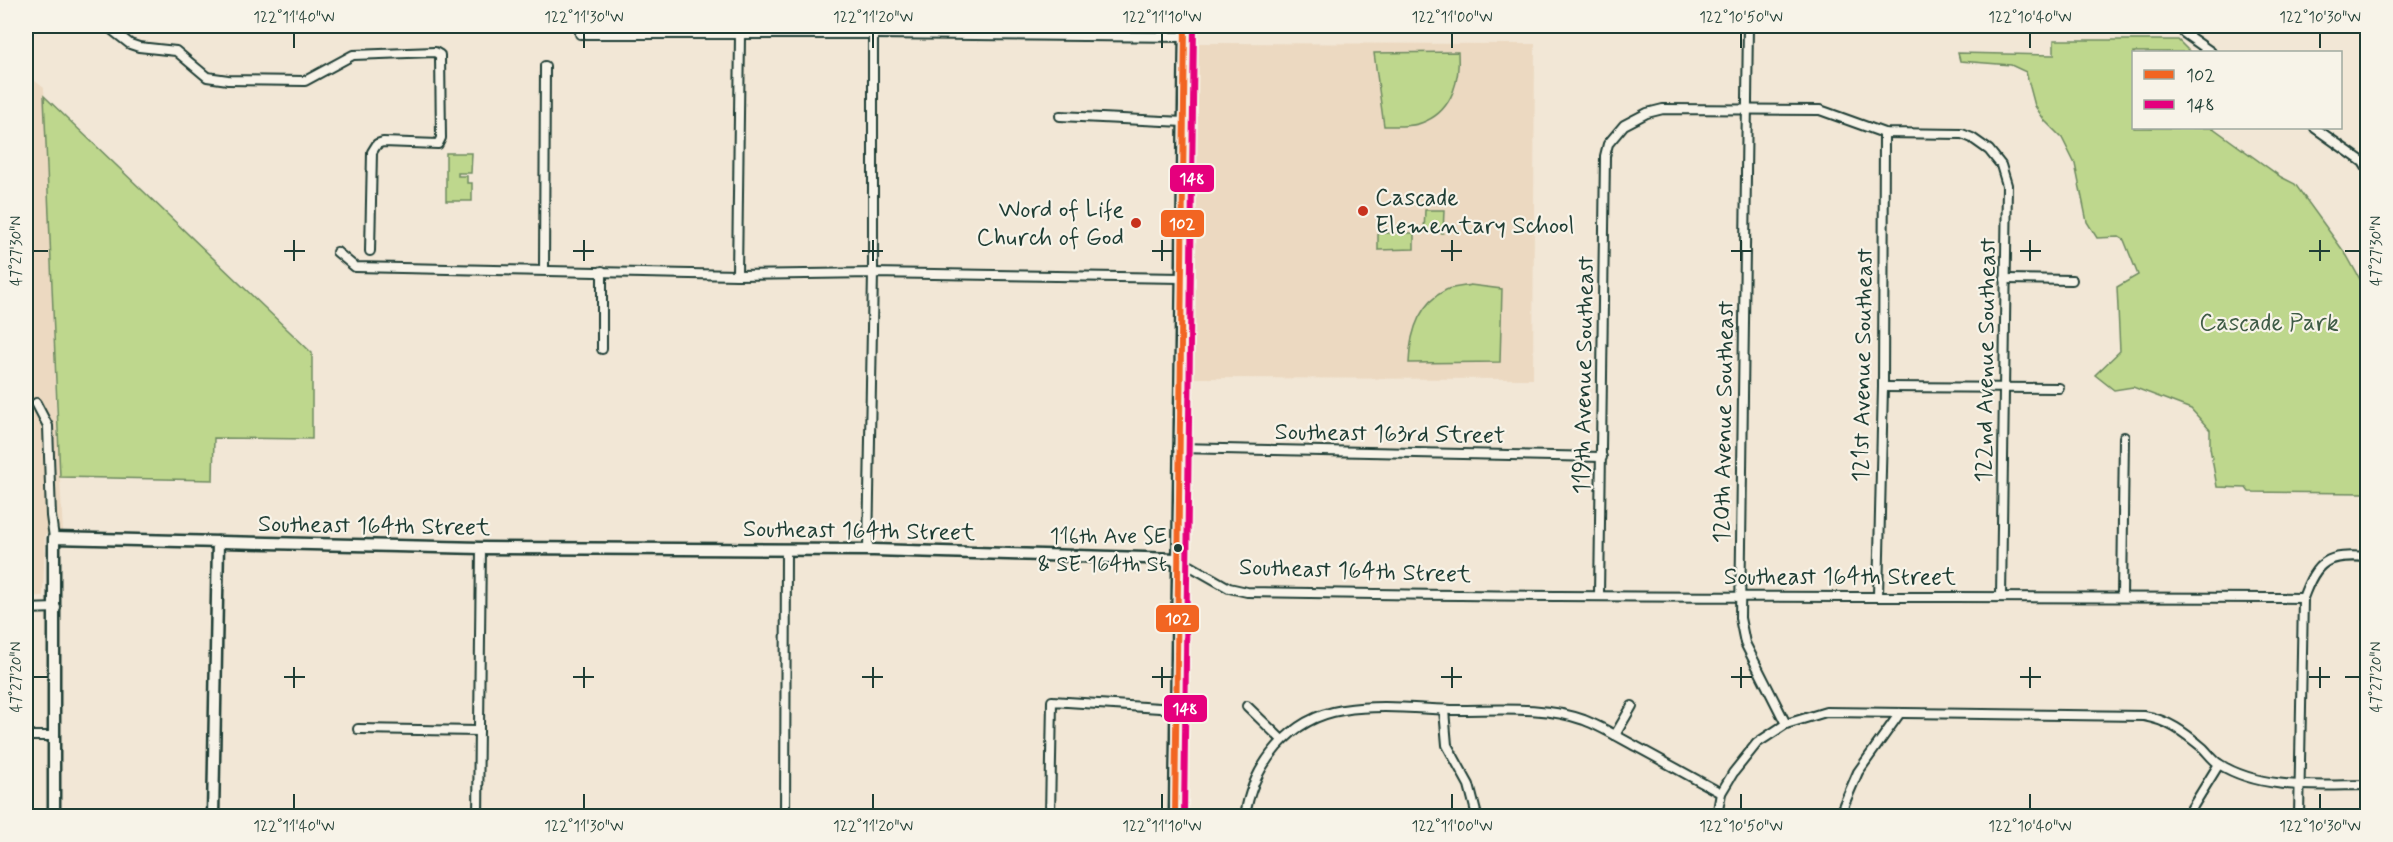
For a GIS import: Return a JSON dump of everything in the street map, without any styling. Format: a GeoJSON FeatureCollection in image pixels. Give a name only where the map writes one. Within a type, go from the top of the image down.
{"type":"FeatureCollection","features":[{"type":"Feature","properties":{"kind":"street"},"geometry":{"type":"LineString","coordinates":[[97,26],[107,26],[130,44],[139,47],[176,51],[207,77],[228,80],[305,81],[353,55],[435,52],[441,55],[441,138],[438,144],[382,142],[376,144],[372,152],[370,250]]}},
{"type":"Feature","properties":{"kind":"street"},"geometry":{"type":"LineString","coordinates":[[1174,816],[1185,26]]}},
{"type":"Feature","properties":{"kind":"street","name":"120th Avenue Southeast"},"geometry":{"type":"LineString","coordinates":[[1748,26],[1741,630],[1745,643],[1786,724]]}},
{"type":"Feature","properties":{"kind":"street"},"geometry":{"type":"LineString","coordinates":[[2179,26],[2184,33],[2210,51]]}},
{"type":"Feature","properties":{"kind":"street"},"geometry":{"type":"LineString","coordinates":[[580,34],[1185,37]]}},
{"type":"Feature","properties":{"kind":"street"},"geometry":{"type":"LineString","coordinates":[[868,550],[873,273],[873,34]]}},
{"type":"Feature","properties":{"kind":"street"},"geometry":{"type":"LineString","coordinates":[[737,275],[740,36]]}},
{"type":"Feature","properties":{"kind":"street"},"geometry":{"type":"LineString","coordinates":[[544,270],[545,66]]}},
{"type":"Feature","properties":{"kind":"street","name":"119th Avenue Southeast"},"geometry":{"type":"LineString","coordinates":[[1599,595],[1605,156],[1608,144],[1624,125],[1647,113],[1663,109],[1748,110]]}},
{"type":"Feature","properties":{"kind":"street"},"geometry":{"type":"LineString","coordinates":[[1748,110],[1820,110],[1884,134]]}},
{"type":"Feature","properties":{"kind":"street"},"geometry":{"type":"LineString","coordinates":[[1060,116],[1184,122]]}},
{"type":"Feature","properties":{"kind":"street"},"geometry":{"type":"LineString","coordinates":[[2317,129],[2365,159],[2367,170]]}},
{"type":"Feature","properties":{"kind":"street","name":"122nd Avenue Southeast"},"geometry":{"type":"LineString","coordinates":[[1884,134],[1962,134],[1972,138],[1989,150],[2001,165],[2007,185],[2001,596]]}},
{"type":"Feature","properties":{"kind":"street","name":"121st Avenue Southeast"},"geometry":{"type":"LineString","coordinates":[[1878,596],[1883,387],[1884,134]]}},
{"type":"Feature","properties":{"kind":"street"},"geometry":{"type":"LineString","coordinates":[[337,252],[355,267],[737,275],[873,273],[1181,278]]}},
{"type":"Feature","properties":{"kind":"street"},"geometry":{"type":"LineString","coordinates":[[602,271],[602,349]]}},
{"type":"Feature","properties":{"kind":"street"},"geometry":{"type":"LineString","coordinates":[[2005,279],[2072,280]]}},
{"type":"Feature","properties":{"kind":"street"},"geometry":{"type":"LineString","coordinates":[[1883,387],[2059,388]]}},
{"type":"Feature","properties":{"kind":"street"},"geometry":{"type":"LineString","coordinates":[[36,403],[48,426],[51,516],[54,538],[56,608],[54,816]]}},
{"type":"Feature","properties":{"kind":"street"},"geometry":{"type":"LineString","coordinates":[[2122,597],[2124,436]]}},
{"type":"Feature","properties":{"kind":"street","name":"Southeast 163rd Street"},"geometry":{"type":"LineString","coordinates":[[1178,448],[1602,457]]}},
{"type":"Feature","properties":{"kind":"street","name":"Southeast 164th Street"},"geometry":{"type":"LineString","coordinates":[[54,538],[481,548],[868,550],[1178,558],[1229,588],[1247,592],[1740,598],[1878,596],[2303,598]]}},
{"type":"Feature","properties":{"kind":"street"},"geometry":{"type":"LineString","coordinates":[[213,816],[218,542]]}},
{"type":"Feature","properties":{"kind":"street"},"geometry":{"type":"LineString","coordinates":[[478,816],[481,548]]}},
{"type":"Feature","properties":{"kind":"street"},"geometry":{"type":"LineString","coordinates":[[785,816],[786,549]]}},
{"type":"Feature","properties":{"kind":"street"},"geometry":{"type":"LineString","coordinates":[[2299,816],[2303,598],[2311,576],[2320,565],[2332,558],[2348,555],[2367,557]]}},
{"type":"Feature","properties":{"kind":"street"},"geometry":{"type":"LineString","coordinates":[[26,609],[56,608]]}},
{"type":"Feature","properties":{"kind":"street"},"geometry":{"type":"LineString","coordinates":[[1050,816],[1052,701],[1175,709]]}},
{"type":"Feature","properties":{"kind":"street"},"geometry":{"type":"LineString","coordinates":[[1247,706],[1282,740]]}},
{"type":"Feature","properties":{"kind":"street"},"geometry":{"type":"LineString","coordinates":[[1615,735],[1632,706]]}},
{"type":"Feature","properties":{"kind":"street"},"geometry":{"type":"LineString","coordinates":[[1245,816],[1251,788],[1257,774],[1282,740],[1308,722],[1326,714],[1357,708],[1549,712],[1585,720],[1721,793]]}},
{"type":"Feature","properties":{"kind":"street"},"geometry":{"type":"LineString","coordinates":[[1444,710],[1447,745],[1469,785],[1477,816]]}},
{"type":"Feature","properties":{"kind":"street"},"geometry":{"type":"LineString","coordinates":[[1717,816],[1721,793],[1733,773],[1757,743],[1786,724],[1826,712],[2144,716],[2160,719],[2176,727],[2219,764],[2250,777],[2299,785],[2367,785]]}},
{"type":"Feature","properties":{"kind":"street"},"geometry":{"type":"LineString","coordinates":[[1839,816],[1858,772],[1900,713]]}},
{"type":"Feature","properties":{"kind":"street"},"geometry":{"type":"LineString","coordinates":[[358,729],[479,730]]}},
{"type":"Feature","properties":{"kind":"street"},"geometry":{"type":"LineString","coordinates":[[26,736],[55,736]]}},
{"type":"Feature","properties":{"kind":"street"},"geometry":{"type":"LineString","coordinates":[[2187,816],[2219,764]]}},
{"type":"Feature","properties":{"kind":"shaded area","name":"Cascade Elementary School"},"geometry":{"type":"Polygon","coordinates":[[[1194,43],[1535,44],[1533,379],[1192,378],[1194,43]]]}},
{"type":"Feature","properties":{"kind":"shaded area"},"geometry":{"type":"Polygon","coordinates":[[[26,74],[44,88],[63,533],[45,534],[43,596],[26,597],[26,74]]]}},
{"type":"Feature","properties":{"kind":"green space","name":"Cascade Park"},"geometry":{"type":"Polygon","coordinates":[[[2054,40],[2178,40],[2189,51],[2132,51],[2132,129],[2214,129],[2281,177],[2295,184],[2347,256],[2367,292],[2367,493],[2249,492],[2246,488],[2217,487],[2210,448],[2210,430],[2191,409],[2133,387],[2114,390],[2095,375],[2120,351],[2117,287],[2138,275],[2124,240],[2119,237],[2097,238],[2087,222],[2075,164],[2062,138],[2045,121],[2035,106],[2026,72],[2011,65],[1960,61],[1958,53],[2054,55],[2054,40]]]}},
{"type":"Feature","properties":{"kind":"green space"},"geometry":{"type":"Polygon","coordinates":[[[1458,52],[1456,83],[1443,109],[1422,123],[1384,126],[1374,53],[1458,52]]]}},
{"type":"Feature","properties":{"kind":"green space"},"geometry":{"type":"Polygon","coordinates":[[[44,96],[312,353],[312,439],[214,438],[213,480],[60,477],[44,96]]]}},
{"type":"Feature","properties":{"kind":"green space"},"geometry":{"type":"Polygon","coordinates":[[[446,153],[472,153],[471,173],[458,173],[458,176],[467,176],[467,183],[472,183],[472,201],[446,201],[446,153]]]}},
{"type":"Feature","properties":{"kind":"green space"},"geometry":{"type":"Polygon","coordinates":[[[1425,210],[1444,210],[1443,233],[1424,232],[1425,210]]]}},
{"type":"Feature","properties":{"kind":"green space"},"geometry":{"type":"Polygon","coordinates":[[[1378,233],[1414,233],[1414,249],[1378,250],[1378,233]]]}},
{"type":"Feature","properties":{"kind":"green space"},"geometry":{"type":"Polygon","coordinates":[[[1470,285],[1502,289],[1500,362],[1409,363],[1411,341],[1417,321],[1429,303],[1446,290],[1470,285]]]}},
{"type":"Feature","properties":{"kind":"transit line","name":"102"},"geometry":{"type":"LineString","coordinates":[[1175,816],[1185,26]]}},
{"type":"Feature","properties":{"kind":"transit line","name":"148"},"geometry":{"type":"LineString","coordinates":[[1184,816],[1194,26]]}},
{"type":"Feature","properties":{"kind":"place","name":"Cascade Elementary School"},"geometry":{"type":"Point","coordinates":[1363,211]}},
{"type":"Feature","properties":{"kind":"place","name":"Word of Life Church of God"},"geometry":{"type":"Point","coordinates":[1136,223]}},
{"type":"Feature","properties":{"kind":"place","name":"116th Ave SE & SE 164th St"},"geometry":{"type":"Point","coordinates":[1178,548]}}]}
